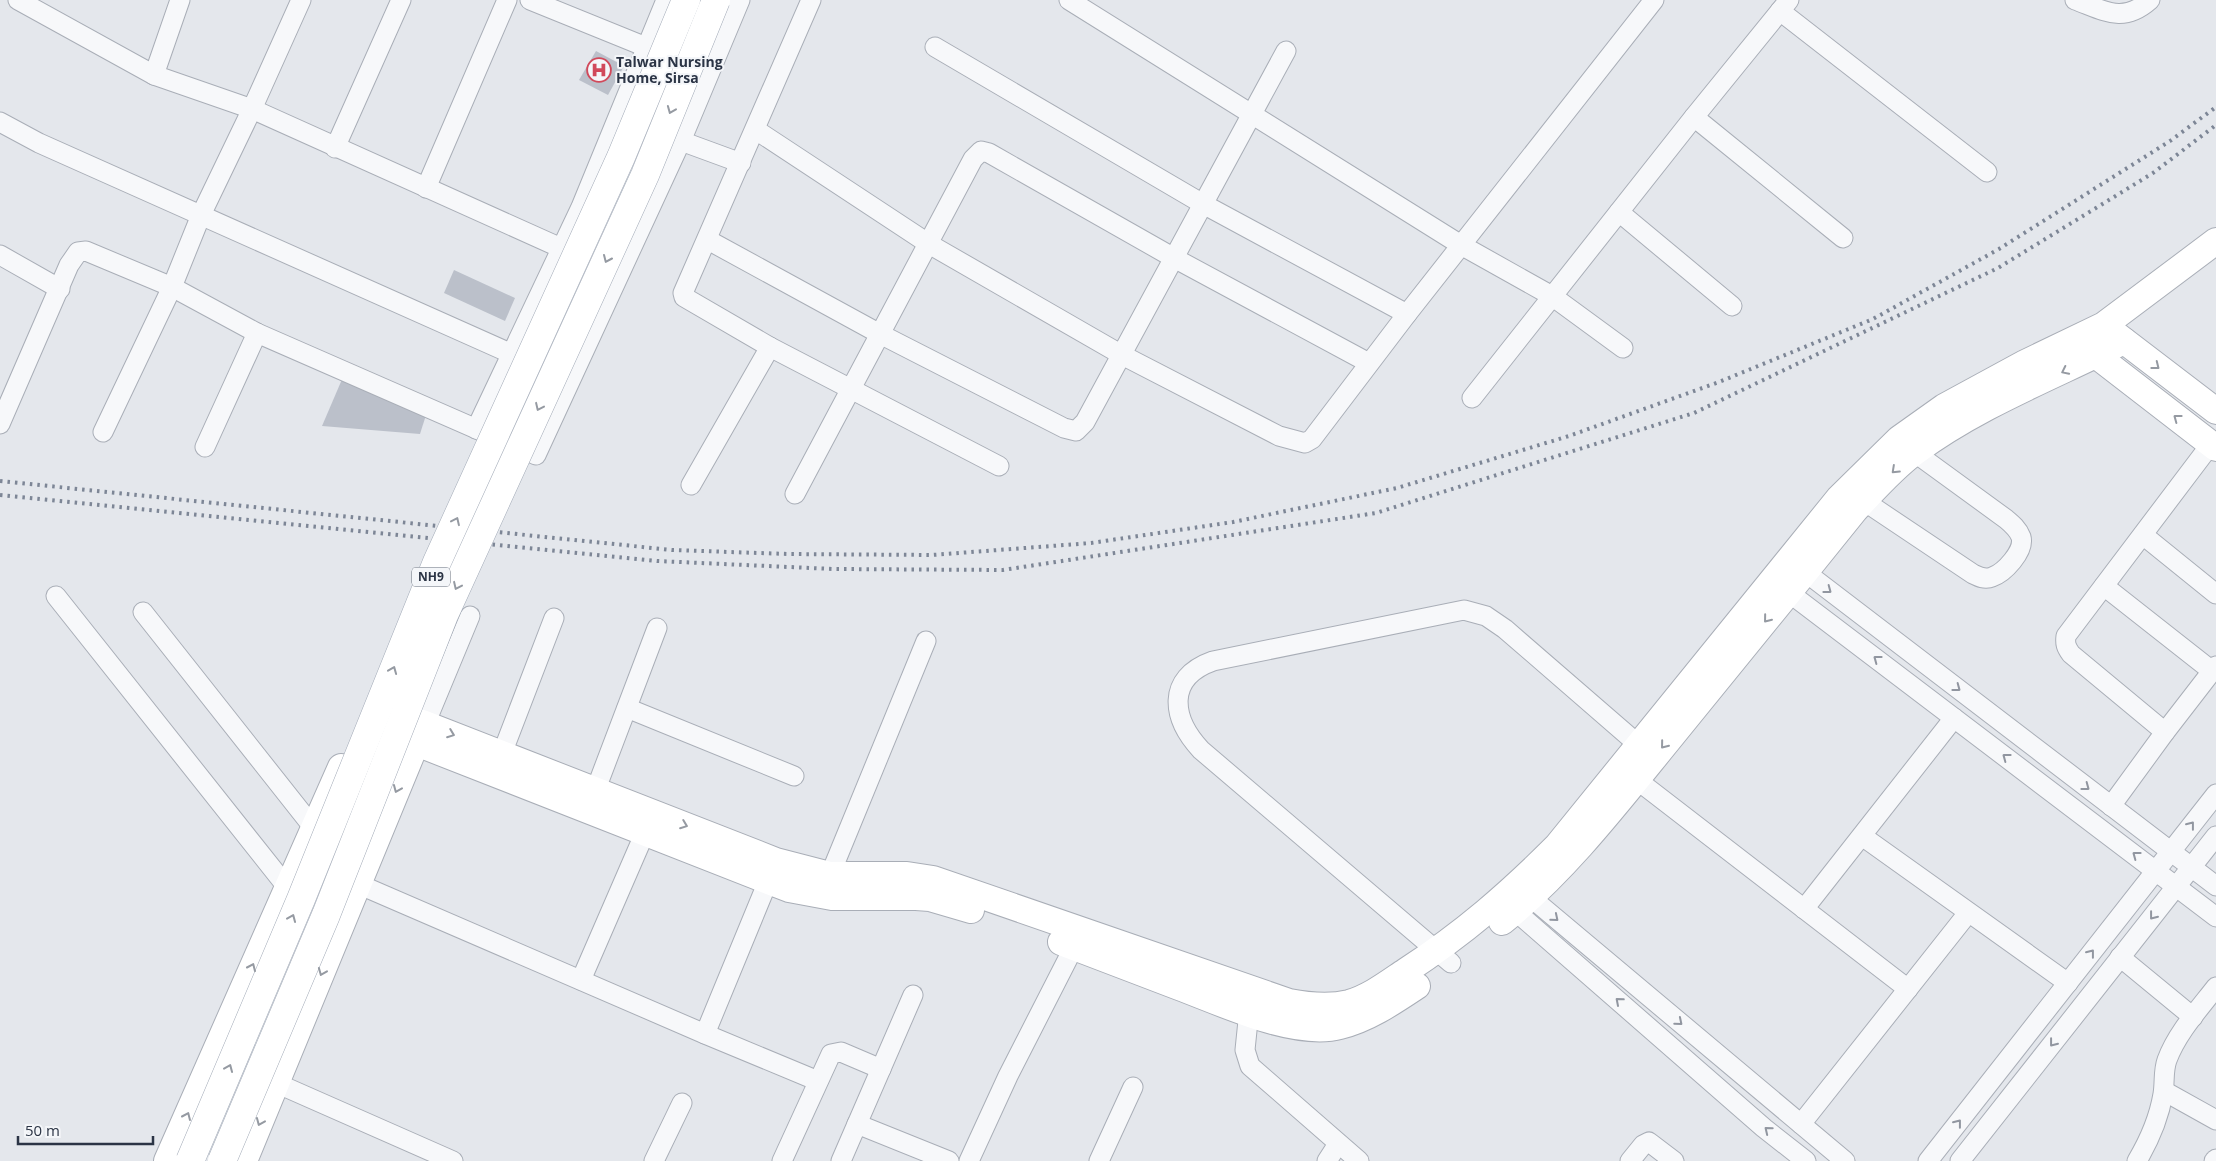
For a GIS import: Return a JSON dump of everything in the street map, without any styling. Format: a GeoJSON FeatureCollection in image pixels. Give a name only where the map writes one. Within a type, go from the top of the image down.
{"type":"FeatureCollection","features":[{"type":"Feature","properties":{"kind":"main road","name":"NH9"},"geometry":{"type":"LineString","coordinates":[[190,1161],[301,898],[437,562],[621,157],[686,0]]}},
{"type":"Feature","properties":{"kind":"main road","name":"NH9"},"geometry":{"type":"LineString","coordinates":[[222,1161],[326,915],[444,615],[645,175],[716,0]]}},
{"type":"Feature","properties":{"kind":"street"},"geometry":{"type":"LineString","coordinates":[[18,0],[154,75],[252,109],[335,148],[561,248]]}},
{"type":"Feature","properties":{"kind":"street"},"geometry":{"type":"LineString","coordinates":[[154,75],[180,0]]}},
{"type":"Feature","properties":{"kind":"street"},"geometry":{"type":"LineString","coordinates":[[103,432],[172,287],[201,215],[252,109],[300,0]]}},
{"type":"Feature","properties":{"kind":"street"},"geometry":{"type":"LineString","coordinates":[[335,148],[401,0]]}},
{"type":"Feature","properties":{"kind":"street"},"geometry":{"type":"LineString","coordinates":[[426,188],[507,0]]}},
{"type":"Feature","properties":{"kind":"street"},"geometry":{"type":"LineString","coordinates":[[530,0],[646,47]]}},
{"type":"Feature","properties":{"kind":"street"},"geometry":{"type":"LineString","coordinates":[[476,430],[581,207],[666,0]]}},
{"type":"Feature","properties":{"kind":"street"},"geometry":{"type":"LineString","coordinates":[[0,424],[73,258],[78,252],[86,252],[172,287],[258,333],[533,455],[538,452],[681,141],[740,0]]}},
{"type":"Feature","properties":{"kind":"street"},"geometry":{"type":"LineString","coordinates":[[811,0],[708,240],[683,292],[684,297],[770,347],[999,466]]}},
{"type":"Feature","properties":{"kind":"street"},"geometry":{"type":"LineString","coordinates":[[1069,0],[1461,245],[1552,296],[1623,348]]}},
{"type":"Feature","properties":{"kind":"street"},"geometry":{"type":"LineString","coordinates":[[756,130],[929,244],[1122,355],[1279,436],[1305,443],[1312,439],[1407,314],[1654,0]]}},
{"type":"Feature","properties":{"kind":"street"},"geometry":{"type":"LineString","coordinates":[[2075,0],[2104,11],[2125,15],[2137,11],[2150,0]]}},
{"type":"Feature","properties":{"kind":"street"},"geometry":{"type":"LineString","coordinates":[[1472,398],[1785,5],[1987,172]]}},
{"type":"Feature","properties":{"kind":"street"},"geometry":{"type":"LineString","coordinates":[[936,47],[1203,204],[1407,314]]}},
{"type":"Feature","properties":{"kind":"street"},"geometry":{"type":"LineString","coordinates":[[708,240],[880,334],[1064,428],[1076,431],[1085,422],[1122,355],[1286,50]]}},
{"type":"Feature","properties":{"kind":"street"},"geometry":{"type":"LineString","coordinates":[[1694,117],[1842,238]]}},
{"type":"Feature","properties":{"kind":"street"},"geometry":{"type":"LineString","coordinates":[[0,122],[38,143],[512,354]]}},
{"type":"Feature","properties":{"kind":"street"},"geometry":{"type":"LineString","coordinates":[[681,141],[741,163]]}},
{"type":"Feature","properties":{"kind":"street"},"geometry":{"type":"LineString","coordinates":[[795,494],[973,159],[981,151],[989,153],[1174,258],[1369,363]]}},
{"type":"Feature","properties":{"kind":"street"},"geometry":{"type":"LineString","coordinates":[[1619,212],[1732,306]]}},
{"type":"Feature","properties":{"kind":"street"},"geometry":{"type":"LineString","coordinates":[[421,734],[420,744],[499,763],[772,871],[830,875],[907,875],[933,880],[1078,939],[1250,1002],[1298,1027],[1317,1029],[1339,1027],[1382,1009],[1517,899],[1560,870],[1629,774],[1797,566],[1839,498],[1899,439],[1944,407],[2104,325],[2216,240]]}},
{"type":"Feature","properties":{"kind":"street"},"geometry":{"type":"LineString","coordinates":[[0,255],[60,289]]}},
{"type":"Feature","properties":{"kind":"street"},"geometry":{"type":"LineString","coordinates":[[2104,325],[2216,412]]}},
{"type":"Feature","properties":{"kind":"street"},"geometry":{"type":"LineString","coordinates":[[205,447],[258,333]]}},
{"type":"Feature","properties":{"kind":"street"},"geometry":{"type":"LineString","coordinates":[[2074,339],[2214,446],[2066,636],[2065,645],[2071,654],[2165,732]]}},
{"type":"Feature","properties":{"kind":"street"},"geometry":{"type":"LineString","coordinates":[[1797,566],[1914,452],[1969,417],[2124,341]]}},
{"type":"Feature","properties":{"kind":"street"},"geometry":{"type":"LineString","coordinates":[[691,485],[770,347]]}},
{"type":"Feature","properties":{"kind":"street"},"geometry":{"type":"LineString","coordinates":[[1864,501],[1973,574],[1984,579],[1991,578],[2004,569],[2021,546],[2021,538],[2018,531],[2006,519],[1914,452]]}},
{"type":"Feature","properties":{"kind":"street"},"geometry":{"type":"LineString","coordinates":[[2143,535],[2216,594]]}},
{"type":"Feature","properties":{"kind":"street"},"geometry":{"type":"LineString","coordinates":[[1797,566],[2216,886]]}},
{"type":"Feature","properties":{"kind":"street"},"geometry":{"type":"LineString","coordinates":[[1781,586],[2216,917]]}},
{"type":"Feature","properties":{"kind":"street"},"geometry":{"type":"LineString","coordinates":[[1629,774],[1640,746],[1781,586]]}},
{"type":"Feature","properties":{"kind":"street"},"geometry":{"type":"LineString","coordinates":[[2104,586],[2214,669],[2111,806]]}},
{"type":"Feature","properties":{"kind":"street"},"geometry":{"type":"LineString","coordinates":[[56,596],[287,887]]}},
{"type":"Feature","properties":{"kind":"street"},"geometry":{"type":"LineString","coordinates":[[1444,957],[1201,750],[1192,740],[1184,729],[1178,704],[1179,690],[1189,673],[1213,662],[1464,610],[1486,616],[1505,629],[1640,746]]}},
{"type":"Feature","properties":{"kind":"street"},"geometry":{"type":"LineString","coordinates":[[143,612],[313,827]]}},
{"type":"Feature","properties":{"kind":"street"},"geometry":{"type":"LineString","coordinates":[[244,1161],[470,616]]}},
{"type":"Feature","properties":{"kind":"street"},"geometry":{"type":"LineString","coordinates":[[499,763],[554,618]]}},
{"type":"Feature","properties":{"kind":"street"},"geometry":{"type":"LineString","coordinates":[[592,800],[657,628]]}},
{"type":"Feature","properties":{"kind":"street"},"geometry":{"type":"LineString","coordinates":[[830,875],[926,641]]}},
{"type":"Feature","properties":{"kind":"street"},"geometry":{"type":"LineString","coordinates":[[167,1161],[313,827],[369,708],[373,706],[421,734]]}},
{"type":"Feature","properties":{"kind":"street"},"geometry":{"type":"LineString","coordinates":[[627,708],[794,776]]}},
{"type":"Feature","properties":{"kind":"street"},"geometry":{"type":"LineString","coordinates":[[1804,909],[1954,718]]}},
{"type":"Feature","properties":{"kind":"street"},"geometry":{"type":"LineString","coordinates":[[1629,774],[1908,989]]}},
{"type":"Feature","properties":{"kind":"street"},"geometry":{"type":"LineString","coordinates":[[1928,1161],[2216,794]]}},
{"type":"Feature","properties":{"kind":"street"},"geometry":{"type":"LineString","coordinates":[[580,980],[649,822]]}},
{"type":"Feature","properties":{"kind":"street"},"geometry":{"type":"LineString","coordinates":[[1862,836],[2068,983]]}},
{"type":"Feature","properties":{"kind":"street"},"geometry":{"type":"LineString","coordinates":[[1960,1161],[2216,836]]}},
{"type":"Feature","properties":{"kind":"street"},"geometry":{"type":"LineString","coordinates":[[772,871],[789,889],[832,897],[904,896],[930,898],[1078,939]]}},
{"type":"Feature","properties":{"kind":"street"},"geometry":{"type":"LineString","coordinates":[[705,1034],[772,871]]}},
{"type":"Feature","properties":{"kind":"street"},"geometry":{"type":"LineString","coordinates":[[358,884],[818,1081]]}},
{"type":"Feature","properties":{"kind":"street"},"geometry":{"type":"LineString","coordinates":[[1517,899],[1802,1124],[1845,1161]]}},
{"type":"Feature","properties":{"kind":"street"},"geometry":{"type":"LineString","coordinates":[[1517,899],[1764,1128],[1806,1161]]}},
{"type":"Feature","properties":{"kind":"street"},"geometry":{"type":"LineString","coordinates":[[1802,1124],[1968,913]]}},
{"type":"Feature","properties":{"kind":"street"},"geometry":{"type":"LineString","coordinates":[[969,1161],[1008,1076],[1078,939]]}},
{"type":"Feature","properties":{"kind":"street"},"geometry":{"type":"LineString","coordinates":[[2120,957],[2193,1017]]}},
{"type":"Feature","properties":{"kind":"street"},"geometry":{"type":"LineString","coordinates":[[2137,1161],[2154,1129],[2164,1091],[2164,1068],[2168,1056],[2193,1017],[2216,987]]}},
{"type":"Feature","properties":{"kind":"street"},"geometry":{"type":"LineString","coordinates":[[841,1161],[913,995]]}},
{"type":"Feature","properties":{"kind":"street"},"geometry":{"type":"LineString","coordinates":[[1250,1002],[1244,1050],[1250,1066],[1359,1161]]}},
{"type":"Feature","properties":{"kind":"street"},"geometry":{"type":"LineString","coordinates":[[782,1161],[831,1054],[837,1052],[881,1069]]}},
{"type":"Feature","properties":{"kind":"street"},"geometry":{"type":"LineString","coordinates":[[276,1083],[453,1161]]}},
{"type":"Feature","properties":{"kind":"street"},"geometry":{"type":"LineString","coordinates":[[1099,1161],[1133,1088]]}},
{"type":"Feature","properties":{"kind":"street"},"geometry":{"type":"LineString","coordinates":[[2164,1091],[2216,1120]]}},
{"type":"Feature","properties":{"kind":"street"},"geometry":{"type":"LineString","coordinates":[[654,1161],[682,1103]]}},
{"type":"Feature","properties":{"kind":"street"},"geometry":{"type":"LineString","coordinates":[[857,1124],[949,1161]]}},
{"type":"Feature","properties":{"kind":"street"},"geometry":{"type":"LineString","coordinates":[[1630,1161],[1643,1145],[1649,1142],[1674,1161]]}},
{"type":"Feature","properties":{"kind":"street"},"geometry":{"type":"LineString","coordinates":[[1327,1161],[1338,1144]]}},
{"type":"Feature","properties":{"kind":"building"},"geometry":{"type":"Polygon","coordinates":[[[596,51],[624,66],[608,95],[579,80],[596,51]]]}},
{"type":"Feature","properties":{"kind":"building"},"geometry":{"type":"Polygon","coordinates":[[[454,270],[515,298],[505,321],[444,293],[454,270]]]}},
{"type":"Feature","properties":{"kind":"building"},"geometry":{"type":"Polygon","coordinates":[[[343,377],[426,415],[420,434],[322,426],[343,377]]]}},
{"type":"Feature","properties":{"kind":"railway"},"geometry":{"type":"LineString","coordinates":[[0,481],[672,550],[788,554],[932,555],[1091,543],[1233,522],[1397,488],[1569,436],[1719,382],[1873,319],[1999,249],[2170,141],[2216,107]]}},
{"type":"Feature","properties":{"kind":"railway"},"geometry":{"type":"LineString","coordinates":[[0,495],[657,561],[833,569],[1003,570],[1376,513],[1694,413],[1998,268],[2153,173],[2216,125]]}},
{"type":"Feature","properties":{"kind":"place","name":"Talwar Nursing Home, Sirsa"},"geometry":{"type":"Point","coordinates":[599,70]}}]}
